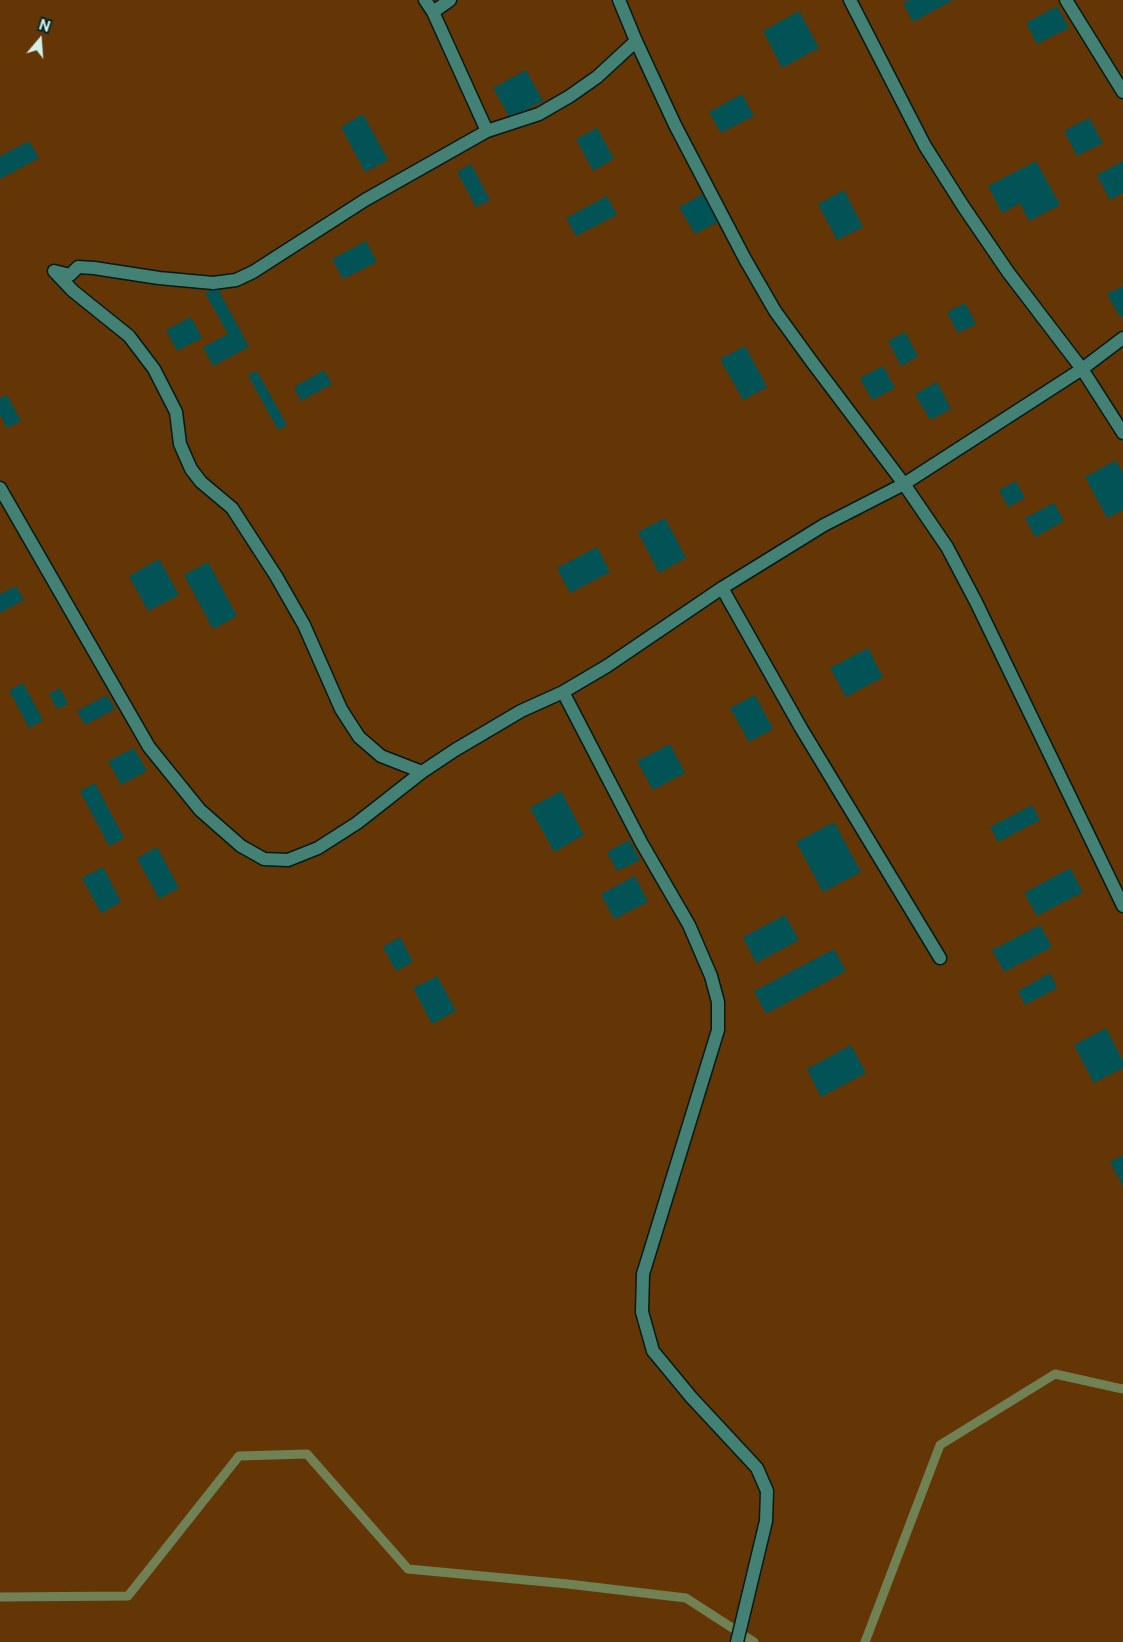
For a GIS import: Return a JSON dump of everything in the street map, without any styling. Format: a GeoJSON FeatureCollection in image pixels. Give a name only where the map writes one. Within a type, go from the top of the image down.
{"type":"FeatureCollection","features":[{"type":"Feature","properties":{"kind":"street"},"geometry":{"type":"LineString","coordinates":[[425,0],[433,12],[486,131]]}},
{"type":"Feature","properties":{"kind":"street"},"geometry":{"type":"LineString","coordinates":[[433,12],[450,0]]}},
{"type":"Feature","properties":{"kind":"street"},"geometry":{"type":"LineString","coordinates":[[619,0],[636,42],[675,125],[775,311],[904,484],[947,548],[976,602],[1123,906]]}},
{"type":"Feature","properties":{"kind":"street"},"geometry":{"type":"LineString","coordinates":[[850,0],[925,146],[1008,272],[1082,369],[1123,433]]}},
{"type":"Feature","properties":{"kind":"street"},"geometry":{"type":"LineString","coordinates":[[1066,0],[1123,92]]}},
{"type":"Feature","properties":{"kind":"street"},"geometry":{"type":"LineString","coordinates":[[422,772],[381,756],[359,738],[341,709],[304,625],[276,576],[232,508],[200,482],[191,469],[180,444],[176,412],[154,369],[129,336],[73,292],[54,271],[70,274],[78,267],[213,283],[236,280],[269,262],[365,200],[486,131],[539,114],[570,96],[597,77],[636,42]]}},
{"type":"Feature","properties":{"kind":"street"},"geometry":{"type":"LineString","coordinates":[[0,488],[149,747],[200,810],[241,846],[264,859],[288,860],[318,848],[357,823],[422,772],[455,750],[521,711],[563,692],[607,666],[722,588],[824,526],[904,484],[1082,369],[1123,338]]}},
{"type":"Feature","properties":{"kind":"street"},"geometry":{"type":"LineString","coordinates":[[722,588],[801,728],[940,958]]}},
{"type":"Feature","properties":{"kind":"street"},"geometry":{"type":"LineString","coordinates":[[563,692],[641,842],[689,925],[711,976],[718,1002],[718,1030],[643,1274],[642,1312],[653,1351],[691,1397],[757,1468],[767,1491],[766,1521],[737,1642]]}},
{"type":"Feature","properties":{"kind":"shaded area"},"geometry":{"type":"Polygon","coordinates":[[[0,0],[1123,0],[1123,1642],[0,1642],[0,0]]]}},
{"type":"Feature","properties":{"kind":"building"},"geometry":{"type":"Polygon","coordinates":[[[909,0],[953,0],[913,22],[903,3],[909,0]]]}},
{"type":"Feature","properties":{"kind":"building"},"geometry":{"type":"Polygon","coordinates":[[[1057,6],[1069,28],[1037,44],[1026,23],[1057,6]]]}},
{"type":"Feature","properties":{"kind":"building"},"geometry":{"type":"Polygon","coordinates":[[[799,11],[819,48],[782,68],[763,31],[799,11]]]}},
{"type":"Feature","properties":{"kind":"building"},"geometry":{"type":"Polygon","coordinates":[[[526,70],[543,101],[510,118],[493,88],[526,70]]]}},
{"type":"Feature","properties":{"kind":"building"},"geometry":{"type":"Polygon","coordinates":[[[742,94],[754,116],[721,133],[709,112],[742,94]]]}},
{"type":"Feature","properties":{"kind":"building"},"geometry":{"type":"Polygon","coordinates":[[[363,114],[388,160],[365,172],[341,127],[363,114]]]}},
{"type":"Feature","properties":{"kind":"building"},"geometry":{"type":"Polygon","coordinates":[[[1089,118],[1103,143],[1077,156],[1064,131],[1089,118]]]}},
{"type":"Feature","properties":{"kind":"building"},"geometry":{"type":"Polygon","coordinates":[[[597,128],[614,159],[593,171],[576,139],[597,128]]]}},
{"type":"Feature","properties":{"kind":"building"},"geometry":{"type":"Polygon","coordinates":[[[29,141],[39,158],[0,179],[0,156],[29,141]]]}},
{"type":"Feature","properties":{"kind":"building"},"geometry":{"type":"Polygon","coordinates":[[[1036,161],[1060,205],[1029,221],[1020,203],[1002,213],[988,186],[1036,161]]]}},
{"type":"Feature","properties":{"kind":"building"},"geometry":{"type":"Polygon","coordinates":[[[1123,161],[1123,193],[1110,200],[1097,175],[1123,161]]]}},
{"type":"Feature","properties":{"kind":"building"},"geometry":{"type":"Polygon","coordinates":[[[471,164],[490,200],[476,207],[457,172],[471,164]]]}},
{"type":"Feature","properties":{"kind":"building"},"geometry":{"type":"Polygon","coordinates":[[[844,190],[863,227],[837,240],[818,204],[844,190]]]}},
{"type":"Feature","properties":{"kind":"building"},"geometry":{"type":"Polygon","coordinates":[[[703,194],[718,222],[695,234],[679,207],[703,194]]]}},
{"type":"Feature","properties":{"kind":"building"},"geometry":{"type":"Polygon","coordinates":[[[607,196],[617,215],[576,236],[566,218],[607,196]]]}},
{"type":"Feature","properties":{"kind":"building"},"geometry":{"type":"Polygon","coordinates":[[[366,241],[377,262],[343,279],[332,259],[366,241]]]}},
{"type":"Feature","properties":{"kind":"building"},"geometry":{"type":"Polygon","coordinates":[[[1123,286],[1123,316],[1120,317],[1107,294],[1123,286]]]}},
{"type":"Feature","properties":{"kind":"building"},"geometry":{"type":"Polygon","coordinates":[[[217,287],[249,347],[213,366],[203,347],[228,334],[205,293],[217,287]]]}},
{"type":"Feature","properties":{"kind":"building"},"geometry":{"type":"Polygon","coordinates":[[[965,303],[976,324],[958,333],[947,312],[965,303]]]}},
{"type":"Feature","properties":{"kind":"building"},"geometry":{"type":"Polygon","coordinates":[[[191,317],[202,338],[177,351],[166,330],[191,317]]]}},
{"type":"Feature","properties":{"kind":"building"},"geometry":{"type":"Polygon","coordinates":[[[905,332],[918,356],[901,366],[888,341],[905,332]]]}},
{"type":"Feature","properties":{"kind":"building"},"geometry":{"type":"Polygon","coordinates":[[[745,346],[767,387],[743,400],[720,359],[745,346]]]}},
{"type":"Feature","properties":{"kind":"building"},"geometry":{"type":"Polygon","coordinates":[[[883,366],[895,388],[872,400],[860,378],[883,366]]]}},
{"type":"Feature","properties":{"kind":"building"},"geometry":{"type":"Polygon","coordinates":[[[324,370],[332,384],[301,401],[294,387],[324,370]]]}},
{"type":"Feature","properties":{"kind":"building"},"geometry":{"type":"Polygon","coordinates":[[[257,371],[287,425],[278,430],[248,375],[257,371]]]}},
{"type":"Feature","properties":{"kind":"building"},"geometry":{"type":"Polygon","coordinates":[[[937,382],[951,409],[930,420],[915,394],[937,382]]]}},
{"type":"Feature","properties":{"kind":"building"},"geometry":{"type":"Polygon","coordinates":[[[7,395],[21,421],[7,428],[0,415],[0,398],[7,395]]]}},
{"type":"Feature","properties":{"kind":"building"},"geometry":{"type":"Polygon","coordinates":[[[1116,460],[1123,473],[1123,510],[1107,518],[1085,477],[1116,460]]]}},
{"type":"Feature","properties":{"kind":"building"},"geometry":{"type":"Polygon","coordinates":[[[1016,481],[1025,498],[1008,507],[999,490],[1016,481]]]}},
{"type":"Feature","properties":{"kind":"building"},"geometry":{"type":"Polygon","coordinates":[[[1054,503],[1064,521],[1035,537],[1025,518],[1054,503]]]}},
{"type":"Feature","properties":{"kind":"building"},"geometry":{"type":"Polygon","coordinates":[[[665,518],[686,558],[659,573],[638,532],[665,518]]]}},
{"type":"Feature","properties":{"kind":"building"},"geometry":{"type":"Polygon","coordinates":[[[597,547],[610,572],[570,593],[557,568],[597,547]]]}},
{"type":"Feature","properties":{"kind":"building"},"geometry":{"type":"Polygon","coordinates":[[[159,559],[179,595],[148,611],[129,576],[159,559]]]}},
{"type":"Feature","properties":{"kind":"building"},"geometry":{"type":"Polygon","coordinates":[[[208,562],[237,616],[213,629],[184,575],[208,562]]]}},
{"type":"Feature","properties":{"kind":"building"},"geometry":{"type":"Polygon","coordinates":[[[16,586],[24,600],[0,613],[0,594],[16,586]]]}},
{"type":"Feature","properties":{"kind":"building"},"geometry":{"type":"Polygon","coordinates":[[[868,648],[883,677],[846,697],[830,668],[868,648]]]}},
{"type":"Feature","properties":{"kind":"building"},"geometry":{"type":"Polygon","coordinates":[[[23,683],[43,720],[29,728],[9,690],[23,683]]]}},
{"type":"Feature","properties":{"kind":"building"},"geometry":{"type":"Polygon","coordinates":[[[60,688],[68,704],[57,709],[49,694],[60,688]]]}},
{"type":"Feature","properties":{"kind":"building"},"geometry":{"type":"Polygon","coordinates":[[[107,695],[115,709],[85,725],[77,711],[107,695]]]}},
{"type":"Feature","properties":{"kind":"building"},"geometry":{"type":"Polygon","coordinates":[[[755,695],[773,729],[749,742],[730,708],[755,695]]]}},
{"type":"Feature","properties":{"kind":"building"},"geometry":{"type":"Polygon","coordinates":[[[670,744],[685,773],[653,790],[637,761],[670,744]]]}},
{"type":"Feature","properties":{"kind":"building"},"geometry":{"type":"Polygon","coordinates":[[[134,748],[147,771],[121,785],[108,761],[134,748]]]}},
{"type":"Feature","properties":{"kind":"building"},"geometry":{"type":"Polygon","coordinates":[[[95,783],[124,838],[109,846],[80,791],[95,783]]]}},
{"type":"Feature","properties":{"kind":"building"},"geometry":{"type":"Polygon","coordinates":[[[561,791],[584,835],[554,852],[530,808],[561,791]]]}},
{"type":"Feature","properties":{"kind":"building"},"geometry":{"type":"Polygon","coordinates":[[[1032,805],[1040,820],[998,842],[990,827],[1032,805]]]}},
{"type":"Feature","properties":{"kind":"building"},"geometry":{"type":"Polygon","coordinates":[[[834,822],[861,872],[823,892],[796,842],[834,822]]]}},
{"type":"Feature","properties":{"kind":"building"},"geometry":{"type":"Polygon","coordinates":[[[629,840],[640,860],[617,871],[607,852],[629,840]]]}},
{"type":"Feature","properties":{"kind":"building"},"geometry":{"type":"Polygon","coordinates":[[[157,847],[179,888],[159,899],[137,858],[157,847]]]}},
{"type":"Feature","properties":{"kind":"building"},"geometry":{"type":"Polygon","coordinates":[[[103,867],[121,902],[101,913],[82,878],[103,867]]]}},
{"type":"Feature","properties":{"kind":"building"},"geometry":{"type":"Polygon","coordinates":[[[1070,868],[1083,892],[1037,916],[1024,893],[1070,868]]]}},
{"type":"Feature","properties":{"kind":"building"},"geometry":{"type":"Polygon","coordinates":[[[635,876],[648,902],[614,919],[601,894],[635,876]]]}},
{"type":"Feature","properties":{"kind":"building"},"geometry":{"type":"Polygon","coordinates":[[[785,915],[799,940],[756,963],[743,937],[785,915]]]}},
{"type":"Feature","properties":{"kind":"building"},"geometry":{"type":"Polygon","coordinates":[[[1040,925],[1052,947],[1004,972],[992,950],[1040,925]]]}},
{"type":"Feature","properties":{"kind":"building"},"geometry":{"type":"Polygon","coordinates":[[[400,937],[413,962],[396,971],[383,947],[400,937]]]}},
{"type":"Feature","properties":{"kind":"building"},"geometry":{"type":"Polygon","coordinates":[[[834,949],[846,971],[766,1014],[754,991],[834,949]]]}},
{"type":"Feature","properties":{"kind":"building"},"geometry":{"type":"Polygon","coordinates":[[[1050,973],[1057,988],[1025,1005],[1018,991],[1050,973]]]}},
{"type":"Feature","properties":{"kind":"building"},"geometry":{"type":"Polygon","coordinates":[[[437,976],[456,1011],[432,1024],[413,988],[437,976]]]}},
{"type":"Feature","properties":{"kind":"building"},"geometry":{"type":"Polygon","coordinates":[[[1106,1028],[1123,1061],[1123,1068],[1094,1083],[1074,1045],[1106,1028]]]}},
{"type":"Feature","properties":{"kind":"building"},"geometry":{"type":"Polygon","coordinates":[[[851,1045],[866,1073],[821,1097],[807,1069],[851,1045]]]}},
{"type":"Feature","properties":{"kind":"building"},"geometry":{"type":"Polygon","coordinates":[[[1123,1155],[1123,1186],[1110,1162],[1123,1155]]]}},
{"type":"Feature","properties":{"kind":"waterway"},"geometry":{"type":"LineString","coordinates":[[865,1642],[940,1445],[1055,1374],[1123,1389]]}},
{"type":"Feature","properties":{"kind":"waterway"},"geometry":{"type":"LineString","coordinates":[[0,1597],[128,1596],[239,1456],[307,1454],[408,1569],[568,1584],[686,1598],[754,1642]]}}]}
